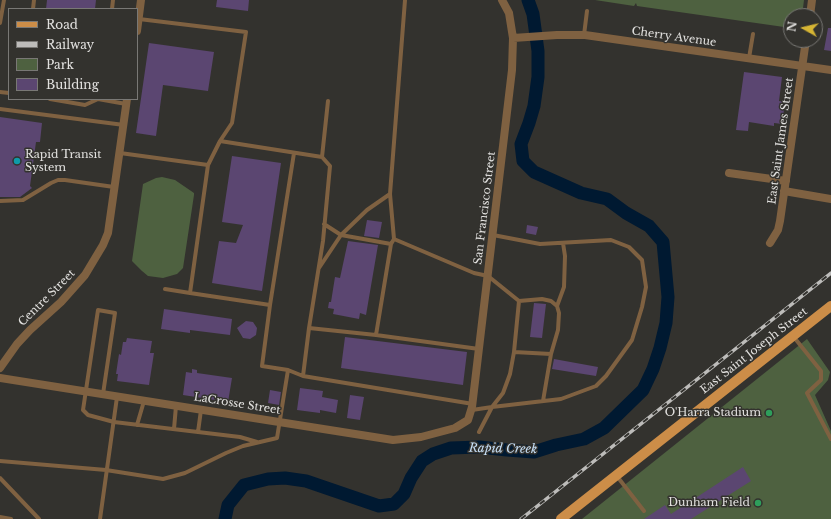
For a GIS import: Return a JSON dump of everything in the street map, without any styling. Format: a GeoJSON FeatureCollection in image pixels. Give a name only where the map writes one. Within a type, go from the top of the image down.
{"type":"FeatureCollection","features":[{"type":"Feature","properties":{"kind":"main road","name":"East Saint Joseph Street"},"geometry":{"type":"LineString","coordinates":[[561,519],[831,306]]}},
{"type":"Feature","properties":{"kind":"street"},"geometry":{"type":"LineString","coordinates":[[138,24],[141,0]]}},
{"type":"Feature","properties":{"kind":"street","name":"San Francisco Street"},"geometry":{"type":"LineString","coordinates":[[468,420],[472,407],[512,70],[513,38],[509,13],[502,0]]}},
{"type":"Feature","properties":{"kind":"street","name":"Cherry Avenue"},"geometry":{"type":"LineString","coordinates":[[513,38],[557,34],[584,35],[831,70]]}},
{"type":"Feature","properties":{"kind":"street","name":"East Saint James Street"},"geometry":{"type":"LineString","coordinates":[[770,243],[778,230],[805,48]]}},
{"type":"Feature","properties":{"kind":"street","name":"Centre Street"},"geometry":{"type":"LineString","coordinates":[[0,368],[17,344],[61,302],[85,275],[95,261],[108,233],[127,102]]}},
{"type":"Feature","properties":{"kind":"street"},"geometry":{"type":"LineString","coordinates":[[729,173],[786,181]]}},
{"type":"Feature","properties":{"kind":"street"},"geometry":{"type":"LineString","coordinates":[[784,191],[831,199]]}},
{"type":"Feature","properties":{"kind":"street","name":"LaCrosse Street"},"geometry":{"type":"LineString","coordinates":[[0,378],[393,440],[421,437],[455,428],[468,420]]}},
{"type":"Feature","properties":{"kind":"lane"},"geometry":{"type":"LineString","coordinates":[[0,23],[4,0]]}},
{"type":"Feature","properties":{"kind":"lane"},"geometry":{"type":"LineString","coordinates":[[376,335],[391,244],[394,239],[390,194],[405,0]]}},
{"type":"Feature","properties":{"kind":"lane"},"geometry":{"type":"LineString","coordinates":[[584,35],[587,11]]}},
{"type":"Feature","properties":{"kind":"lane"},"geometry":{"type":"LineString","coordinates":[[139,18],[246,32],[232,123],[220,141],[208,165],[190,293]]}},
{"type":"Feature","properties":{"kind":"lane"},"geometry":{"type":"LineString","coordinates":[[749,58],[752,34]]}},
{"type":"Feature","properties":{"kind":"lane"},"geometry":{"type":"LineString","coordinates":[[57,100],[85,104],[95,100]]}},
{"type":"Feature","properties":{"kind":"lane"},"geometry":{"type":"LineString","coordinates":[[108,100],[127,102]]}},
{"type":"Feature","properties":{"kind":"lane"},"geometry":{"type":"LineString","coordinates":[[322,157],[328,101]]}},
{"type":"Feature","properties":{"kind":"lane"},"geometry":{"type":"LineString","coordinates":[[0,109],[124,126]]}},
{"type":"Feature","properties":{"kind":"lane"},"geometry":{"type":"LineString","coordinates":[[220,141],[322,157],[330,166],[324,224],[303,376]]}},
{"type":"Feature","properties":{"kind":"lane"},"geometry":{"type":"LineString","coordinates":[[120,153],[208,165]]}},
{"type":"Feature","properties":{"kind":"lane"},"geometry":{"type":"LineString","coordinates":[[294,153],[262,366],[288,370],[303,376],[472,407],[492,407],[561,399],[596,386],[606,376],[632,340],[642,307],[646,287],[642,260],[629,247],[611,240],[540,244],[493,235]]}},
{"type":"Feature","properties":{"kind":"lane"},"geometry":{"type":"LineString","coordinates":[[0,201],[24,200],[51,182],[58,180],[115,187]]}},
{"type":"Feature","properties":{"kind":"lane"},"geometry":{"type":"LineString","coordinates":[[318,270],[341,235],[367,210],[390,194]]}},
{"type":"Feature","properties":{"kind":"lane"},"geometry":{"type":"LineString","coordinates":[[324,224],[341,235],[391,244]]}},
{"type":"Feature","properties":{"kind":"lane"},"geometry":{"type":"LineString","coordinates":[[394,239],[474,273],[488,276],[519,301],[542,299],[551,301],[557,306],[559,313],[558,330],[551,354],[544,401]]}},
{"type":"Feature","properties":{"kind":"lane"},"geometry":{"type":"LineString","coordinates":[[557,306],[564,287],[564,243]]}},
{"type":"Feature","properties":{"kind":"lane"},"geometry":{"type":"LineString","coordinates":[[165,289],[270,305]]}},
{"type":"Feature","properties":{"kind":"lane"},"geometry":{"type":"LineString","coordinates":[[479,432],[492,407],[502,393],[510,374],[514,352],[519,301]]}},
{"type":"Feature","properties":{"kind":"lane"},"geometry":{"type":"LineString","coordinates":[[103,394],[115,313],[98,310],[83,410],[88,414],[114,422],[240,437],[258,442]]}},
{"type":"Feature","properties":{"kind":"lane"},"geometry":{"type":"LineString","coordinates":[[309,328],[376,335],[479,349]]}},
{"type":"Feature","properties":{"kind":"lane"},"geometry":{"type":"LineString","coordinates":[[793,336],[821,371],[821,380],[807,393],[831,439]]}},
{"type":"Feature","properties":{"kind":"lane"},"geometry":{"type":"LineString","coordinates":[[514,352],[551,354]]}},
{"type":"Feature","properties":{"kind":"lane"},"geometry":{"type":"LineString","coordinates":[[0,461],[106,470],[163,479],[186,473],[226,453],[258,442],[277,438],[288,370]]}},
{"type":"Feature","properties":{"kind":"lane"},"geometry":{"type":"LineString","coordinates":[[100,519],[117,397]]}},
{"type":"Feature","properties":{"kind":"lane"},"geometry":{"type":"LineString","coordinates":[[137,424],[144,401]]}},
{"type":"Feature","properties":{"kind":"lane"},"geometry":{"type":"LineString","coordinates":[[174,429],[176,406]]}},
{"type":"Feature","properties":{"kind":"lane"},"geometry":{"type":"LineString","coordinates":[[198,432],[201,410]]}},
{"type":"Feature","properties":{"kind":"lane"},"geometry":{"type":"LineString","coordinates":[[616,475],[644,511]]}},
{"type":"Feature","properties":{"kind":"lane"},"geometry":{"type":"LineString","coordinates":[[0,478],[39,519]]}},
{"type":"Feature","properties":{"kind":"lane"},"geometry":{"type":"LineString","coordinates":[[0,517],[11,519]]}},
{"type":"Feature","properties":{"kind":"green space"},"geometry":{"type":"Polygon","coordinates":[[[595,0],[804,0],[803,8],[783,8],[783,27],[637,6],[636,3],[634,6],[595,0]]]}},
{"type":"Feature","properties":{"kind":"green space"},"geometry":{"type":"Polygon","coordinates":[[[162,177],[175,180],[194,193],[183,268],[177,274],[163,278],[148,276],[132,261],[143,184],[162,177]]]}},
{"type":"Feature","properties":{"kind":"green space","name":"O'Harra Stadium"},"geometry":{"type":"Polygon","coordinates":[[[807,339],[830,372],[828,380],[815,395],[831,431],[831,519],[582,519],[807,339]]]}},
{"type":"Feature","properties":{"kind":"building"},"geometry":{"type":"Polygon","coordinates":[[[47,0],[96,0],[95,8],[46,8],[47,0]]]}},
{"type":"Feature","properties":{"kind":"building"},"geometry":{"type":"Polygon","coordinates":[[[217,0],[249,0],[248,11],[216,7],[217,0]]]}},
{"type":"Feature","properties":{"kind":"building"},"geometry":{"type":"Polygon","coordinates":[[[828,28],[831,28],[831,51],[824,50],[828,28]]]}},
{"type":"Feature","properties":{"kind":"building"},"geometry":{"type":"Polygon","coordinates":[[[149,43],[214,52],[208,91],[163,85],[156,136],[136,133],[149,43]]]}},
{"type":"Feature","properties":{"kind":"building"},"geometry":{"type":"Polygon","coordinates":[[[744,72],[782,77],[779,101],[785,102],[782,124],[774,123],[774,126],[749,122],[748,131],[736,130],[744,72]]]}},
{"type":"Feature","properties":{"kind":"building","name":"Rapid Transit System"},"geometry":{"type":"Polygon","coordinates":[[[0,117],[42,123],[40,142],[36,142],[30,186],[32,188],[20,197],[0,197],[0,117]]]}},
{"type":"Feature","properties":{"kind":"building"},"geometry":{"type":"Polygon","coordinates":[[[232,156],[281,163],[262,291],[212,283],[219,241],[236,243],[243,225],[222,222],[232,156]]]}},
{"type":"Feature","properties":{"kind":"building"},"geometry":{"type":"Polygon","coordinates":[[[367,220],[382,222],[379,238],[364,236],[367,220]]]}},
{"type":"Feature","properties":{"kind":"building"},"geometry":{"type":"Polygon","coordinates":[[[527,225],[538,227],[536,235],[526,233],[527,225]]]}},
{"type":"Feature","properties":{"kind":"building"},"geometry":{"type":"Polygon","coordinates":[[[348,241],[378,245],[366,315],[360,313],[359,319],[333,314],[334,309],[328,308],[329,302],[331,302],[335,277],[340,278],[348,241]]]}},
{"type":"Feature","properties":{"kind":"building"},"geometry":{"type":"Polygon","coordinates":[[[534,303],[546,304],[542,338],[530,337],[534,303]]]}},
{"type":"Feature","properties":{"kind":"building"},"geometry":{"type":"Polygon","coordinates":[[[164,309],[232,319],[230,335],[190,330],[190,333],[161,329],[164,309]]]}},
{"type":"Feature","properties":{"kind":"building"},"geometry":{"type":"Polygon","coordinates":[[[246,321],[253,322],[257,328],[256,335],[250,339],[243,338],[237,328],[246,321]]]}},
{"type":"Feature","properties":{"kind":"building"},"geometry":{"type":"Polygon","coordinates":[[[345,337],[467,352],[463,385],[341,368],[345,337]]]}},
{"type":"Feature","properties":{"kind":"building"},"geometry":{"type":"Polygon","coordinates":[[[127,338],[152,341],[150,353],[154,353],[149,385],[117,381],[118,374],[116,374],[119,354],[121,355],[123,342],[126,342],[127,338]]]}},
{"type":"Feature","properties":{"kind":"building"},"geometry":{"type":"Polygon","coordinates":[[[554,359],[598,367],[596,376],[552,369],[554,359]]]}},
{"type":"Feature","properties":{"kind":"building"},"geometry":{"type":"Polygon","coordinates":[[[192,369],[197,370],[197,373],[232,378],[228,402],[183,395],[186,372],[192,373],[192,369]]]}},
{"type":"Feature","properties":{"kind":"building"},"geometry":{"type":"Polygon","coordinates":[[[300,388],[323,391],[322,397],[338,400],[336,413],[320,410],[320,413],[297,410],[300,388]]]}},
{"type":"Feature","properties":{"kind":"building"},"geometry":{"type":"Polygon","coordinates":[[[270,390],[281,392],[279,405],[268,403],[270,390]]]}},
{"type":"Feature","properties":{"kind":"building"},"geometry":{"type":"Polygon","coordinates":[[[350,395],[364,397],[360,420],[347,418],[350,395]]]}},
{"type":"Feature","properties":{"kind":"building"},"geometry":{"type":"Polygon","coordinates":[[[743,467],[751,481],[691,519],[644,519],[665,505],[671,514],[743,467]]]}},
{"type":"Feature","properties":{"kind":"waterway","name":"Rapid Creek"},"geometry":{"type":"LineString","coordinates":[[225,519],[228,505],[244,485],[268,479],[285,478],[306,481],[379,506],[394,504],[404,494],[411,478],[422,461],[433,454],[451,448],[479,447],[534,452],[556,445],[584,439],[604,428],[643,390],[653,369],[666,323],[668,297],[663,242],[649,226],[626,213],[607,199],[581,193],[534,172],[523,161],[521,144],[534,106],[538,77],[538,51],[533,14],[528,0]]}},
{"type":"Feature","properties":{"kind":"railway"},"geometry":{"type":"LineString","coordinates":[[521,519],[831,273]]}},
{"type":"Feature","properties":{"kind":"place","name":"Rapid Transit System"},"geometry":{"type":"Point","coordinates":[17,161]}},
{"type":"Feature","properties":{"kind":"place","name":"O'Harra Stadium"},"geometry":{"type":"Point","coordinates":[769,413]}},
{"type":"Feature","properties":{"kind":"place","name":"Dunham Field"},"geometry":{"type":"Point","coordinates":[758,503]}}]}
